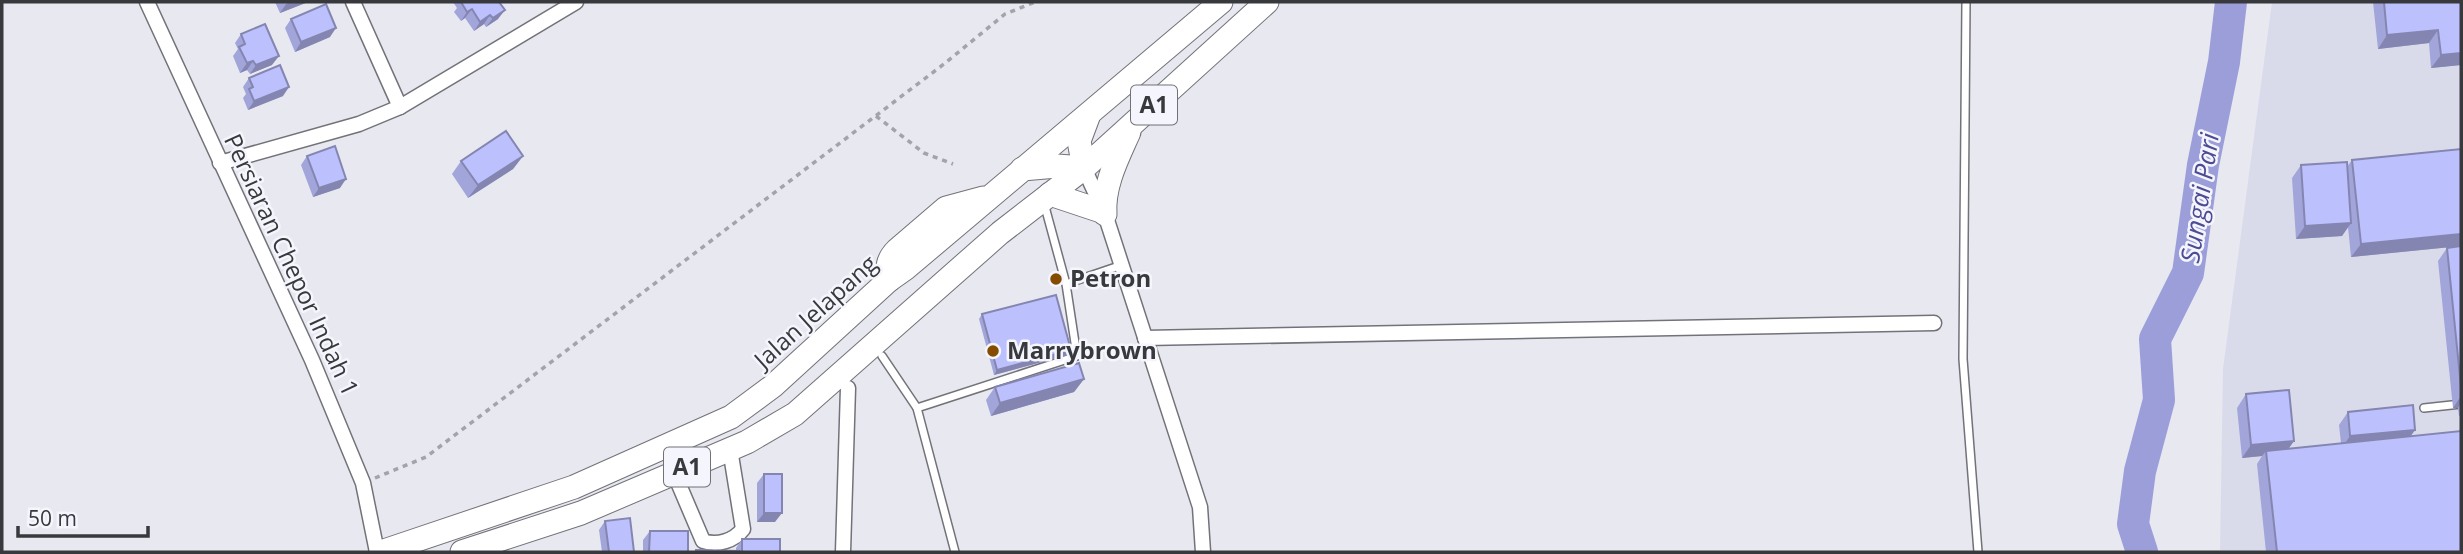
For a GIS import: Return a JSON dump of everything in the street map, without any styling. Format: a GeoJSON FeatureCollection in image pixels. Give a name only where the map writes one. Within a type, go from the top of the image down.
{"type":"FeatureCollection","features":[{"type":"Feature","properties":{"kind":"main road","name":"A1"},"geometry":{"type":"LineString","coordinates":[[1022,169],[1221,2]]}},
{"type":"Feature","properties":{"kind":"main road","name":"A1"},"geometry":{"type":"LineString","coordinates":[[462,552],[581,513],[747,442],[795,414],[883,345],[1000,233],[1084,168],[1267,2]]}},
{"type":"Feature","properties":{"kind":"main road"},"geometry":{"type":"LineString","coordinates":[[1022,169],[1057,166],[1084,168],[1079,141],[1090,114]]}},
{"type":"Feature","properties":{"kind":"main road"},"geometry":{"type":"LineString","coordinates":[[1046,196],[1104,213],[1104,201],[1111,175],[1131,126]]}},
{"type":"Feature","properties":{"kind":"main road","name":"Jalan Jelapang"},"geometry":{"type":"LineString","coordinates":[[379,552],[574,487],[731,417],[773,386],[865,304],[889,280],[889,258],[946,208],[990,196],[1022,169]]}},
{"type":"Feature","properties":{"kind":"main road"},"geometry":{"type":"LineString","coordinates":[[795,414],[848,388],[883,345],[882,313],[865,304]]}},
{"type":"Feature","properties":{"kind":"street","name":"Persiaran Chepor Indah 1"},"geometry":{"type":"LineString","coordinates":[[147,2],[312,359],[363,483],[379,552]]}},
{"type":"Feature","properties":{"kind":"street"},"geometry":{"type":"LineString","coordinates":[[353,2],[400,107]]}},
{"type":"Feature","properties":{"kind":"street"},"geometry":{"type":"LineString","coordinates":[[220,163],[359,124],[400,107],[576,2]]}},
{"type":"Feature","properties":{"kind":"street"},"geometry":{"type":"LineString","coordinates":[[1084,168],[1104,213],[1122,265],[1200,507],[1203,552]]}},
{"type":"Feature","properties":{"kind":"street"},"geometry":{"type":"LineString","coordinates":[[1145,338],[1934,323]]}},
{"type":"Feature","properties":{"kind":"street"},"geometry":{"type":"LineString","coordinates":[[843,552],[848,388]]}},
{"type":"Feature","properties":{"kind":"street"},"geometry":{"type":"LineString","coordinates":[[674,473],[703,541],[713,545],[737,536],[743,529],[730,449]]}},
{"type":"Feature","properties":{"kind":"lane"},"geometry":{"type":"LineString","coordinates":[[1966,2],[1963,359],[1978,552]]}},
{"type":"Feature","properties":{"kind":"lane"},"geometry":{"type":"LineString","coordinates":[[918,408],[1077,356],[1066,284],[1046,196]]}},
{"type":"Feature","properties":{"kind":"lane"},"geometry":{"type":"LineString","coordinates":[[1066,284],[1122,265]]}},
{"type":"Feature","properties":{"kind":"lane"},"geometry":{"type":"LineString","coordinates":[[883,345],[918,408],[955,552]]}},
{"type":"Feature","properties":{"kind":"lane"},"geometry":{"type":"LineString","coordinates":[[2424,408],[2461,404]]}},
{"type":"Feature","properties":{"kind":"path"},"geometry":{"type":"LineString","coordinates":[[363,483],[426,457],[876,116],[1005,14],[1035,2]]}},
{"type":"Feature","properties":{"kind":"path"},"geometry":{"type":"LineString","coordinates":[[876,116],[924,153],[953,164]]}},
{"type":"Feature","properties":{"kind":"shaded area"},"geometry":{"type":"Polygon","coordinates":[[[2272,2],[2461,2],[2461,552],[2220,552],[2223,369],[2272,2]]]}},
{"type":"Feature","properties":{"kind":"building"},"geometry":{"type":"Polygon","coordinates":[[[461,2],[499,2],[505,10],[480,22],[472,9],[467,12],[461,2]]]}},
{"type":"Feature","properties":{"kind":"building"},"geometry":{"type":"Polygon","coordinates":[[[2384,2],[2461,2],[2461,53],[2441,55],[2438,30],[2387,35],[2384,2]]]}},
{"type":"Feature","properties":{"kind":"building"},"geometry":{"type":"Polygon","coordinates":[[[326,4],[336,28],[301,42],[291,19],[326,4]]]}},
{"type":"Feature","properties":{"kind":"building"},"geometry":{"type":"Polygon","coordinates":[[[265,24],[279,56],[256,65],[253,61],[247,63],[239,47],[245,44],[241,34],[265,24]]]}},
{"type":"Feature","properties":{"kind":"building"},"geometry":{"type":"Polygon","coordinates":[[[280,65],[289,87],[254,101],[249,89],[253,87],[249,78],[280,65]]]}},
{"type":"Feature","properties":{"kind":"building"},"geometry":{"type":"Polygon","coordinates":[[[506,131],[523,156],[478,185],[461,161],[506,131]]]}},
{"type":"Feature","properties":{"kind":"building"},"geometry":{"type":"Polygon","coordinates":[[[335,146],[346,179],[319,188],[307,156],[335,146]]]}},
{"type":"Feature","properties":{"kind":"building"},"geometry":{"type":"Polygon","coordinates":[[[2461,149],[2461,234],[2361,244],[2352,160],[2461,149]]]}},
{"type":"Feature","properties":{"kind":"building"},"geometry":{"type":"Polygon","coordinates":[[[2347,162],[2351,223],[2305,226],[2301,165],[2347,162]]]}},
{"type":"Feature","properties":{"kind":"building"},"geometry":{"type":"Polygon","coordinates":[[[2461,246],[2461,387],[2447,248],[2461,246]]]}},
{"type":"Feature","properties":{"kind":"building"},"geometry":{"type":"Polygon","coordinates":[[[1056,295],[1071,350],[997,370],[982,314],[1056,295]]]}},
{"type":"Feature","properties":{"kind":"building"},"geometry":{"type":"Polygon","coordinates":[[[1079,363],[1084,379],[1000,403],[995,387],[1079,363]]]}},
{"type":"Feature","properties":{"kind":"building"},"geometry":{"type":"Polygon","coordinates":[[[2289,390],[2294,441],[2251,445],[2246,394],[2289,390]]]}},
{"type":"Feature","properties":{"kind":"building"},"geometry":{"type":"Polygon","coordinates":[[[2413,405],[2415,430],[2350,436],[2348,412],[2413,405]]]}},
{"type":"Feature","properties":{"kind":"building"},"geometry":{"type":"Polygon","coordinates":[[[2461,431],[2461,552],[2277,552],[2266,451],[2461,431]]]}},
{"type":"Feature","properties":{"kind":"building"},"geometry":{"type":"Polygon","coordinates":[[[764,474],[782,474],[782,513],[764,513],[764,474]]]}},
{"type":"Feature","properties":{"kind":"building"},"geometry":{"type":"Polygon","coordinates":[[[630,518],[634,552],[609,552],[605,521],[630,518]]]}},
{"type":"Feature","properties":{"kind":"building"},"geometry":{"type":"Polygon","coordinates":[[[650,531],[688,531],[688,552],[649,552],[650,531]]]}},
{"type":"Feature","properties":{"kind":"building"},"geometry":{"type":"Polygon","coordinates":[[[742,539],[780,539],[780,552],[742,552],[742,539]]]}},
{"type":"Feature","properties":{"kind":"building"},"geometry":{"type":"Polygon","coordinates":[[[739,551],[739,552],[696,552],[739,551]]]}},
{"type":"Feature","properties":{"kind":"waterway","name":"Sungai Pari"},"geometry":{"type":"LineString","coordinates":[[2142,552],[2133,524],[2140,471],[2159,400],[2155,339],[2188,273],[2203,165],[2224,62],[2231,2]]}},
{"type":"Feature","properties":{"kind":"place","name":"Petron"},"geometry":{"type":"Point","coordinates":[1056,279]}},
{"type":"Feature","properties":{"kind":"place","name":"Marrybrown"},"geometry":{"type":"Point","coordinates":[993,351]}}]}
